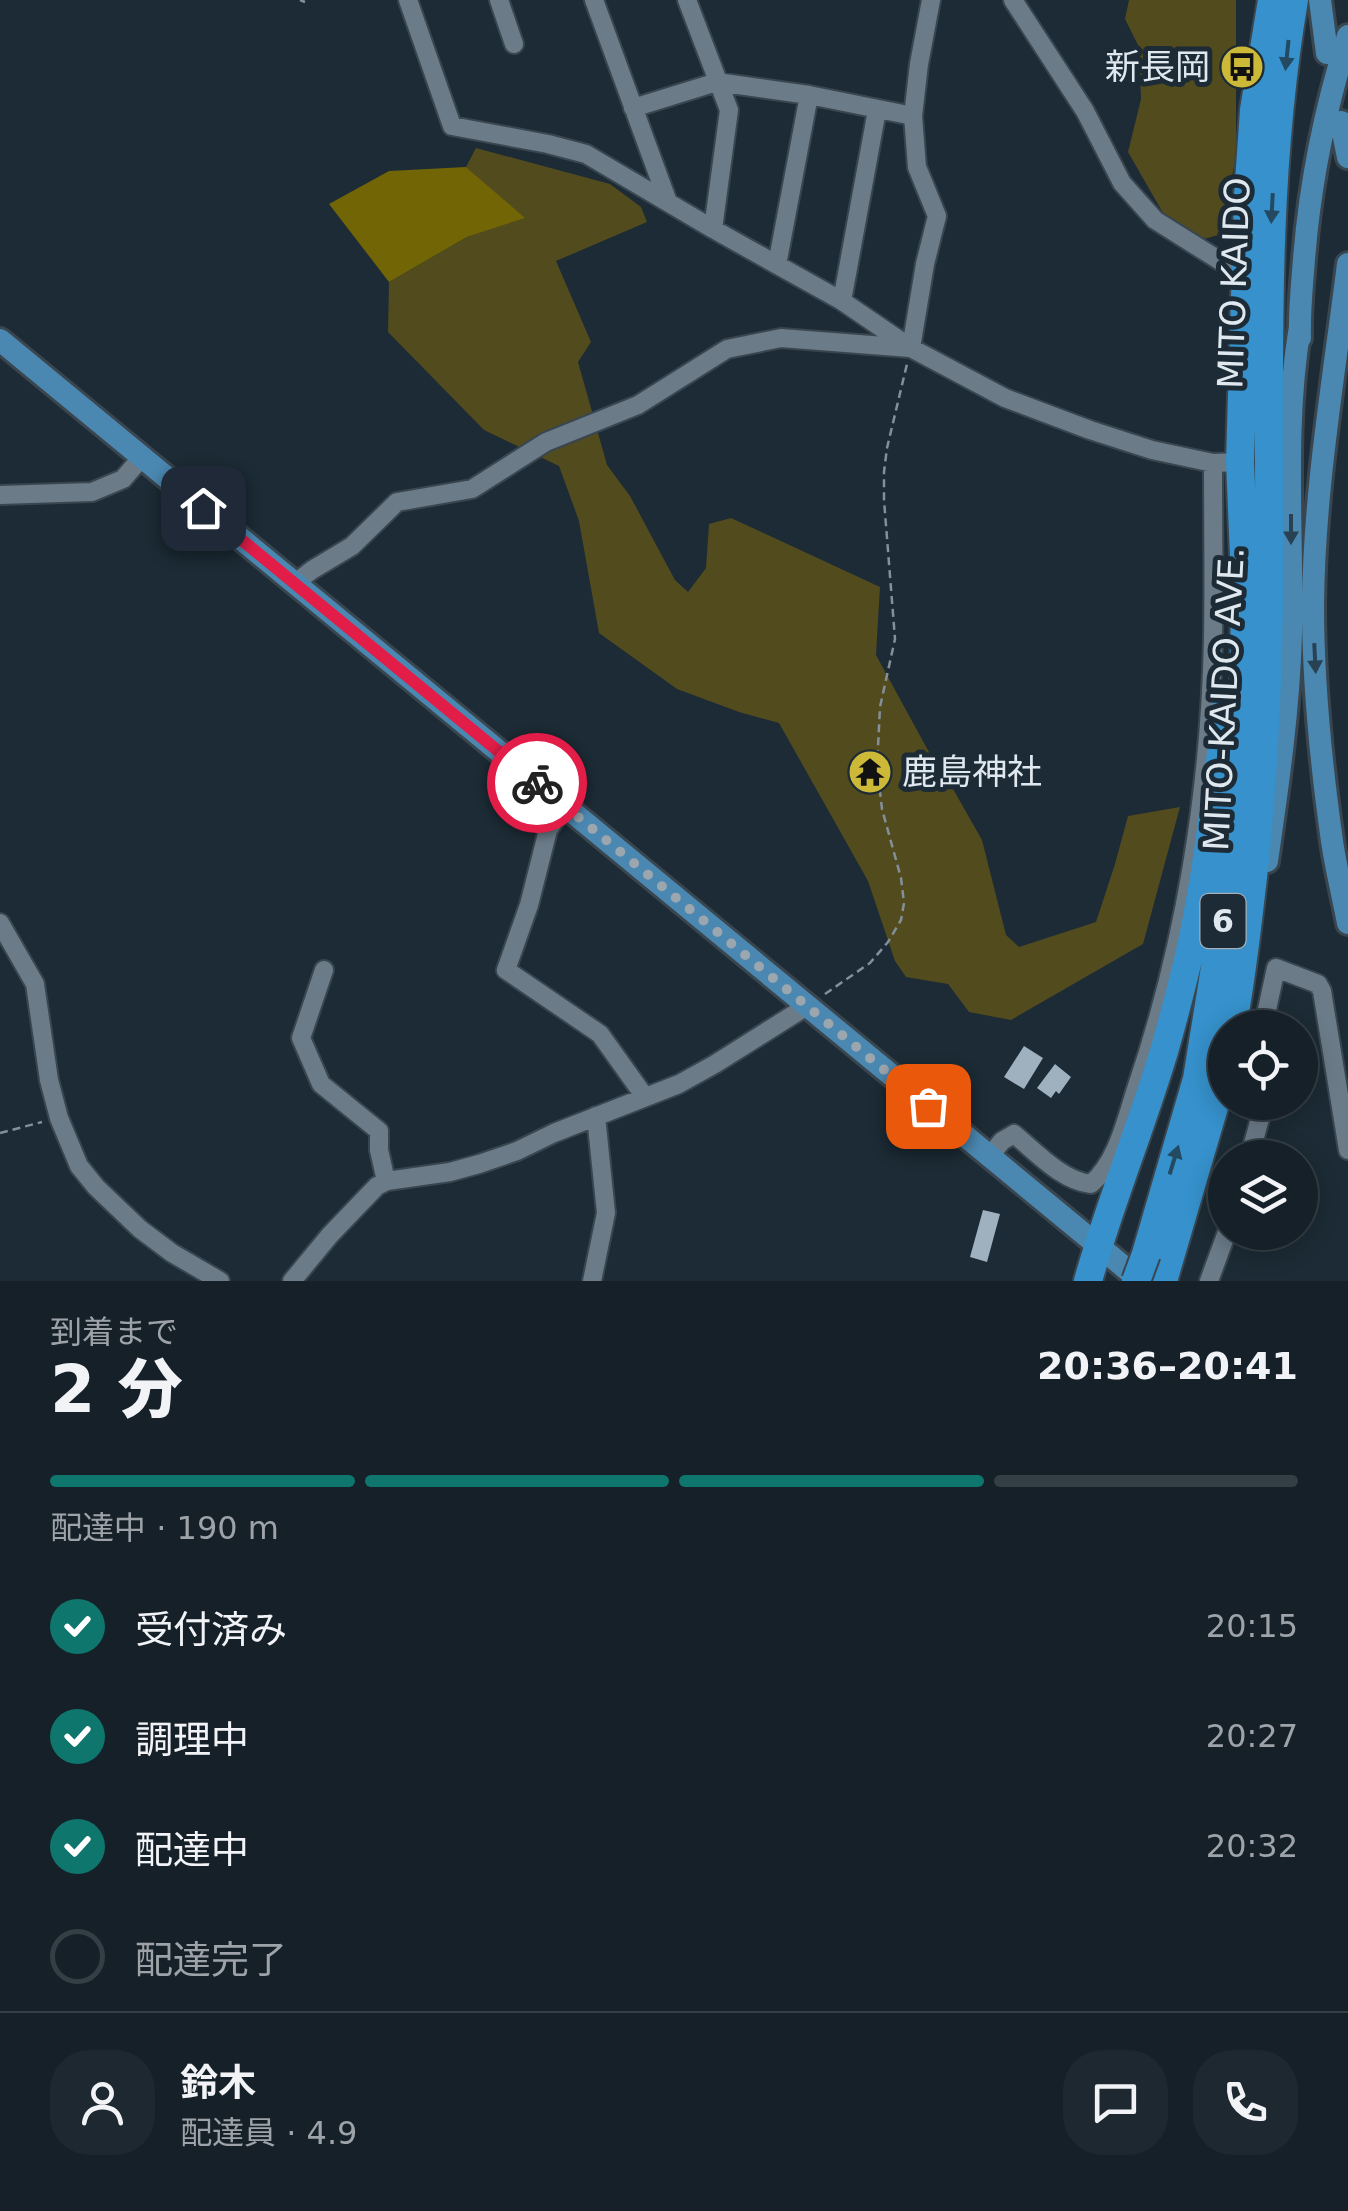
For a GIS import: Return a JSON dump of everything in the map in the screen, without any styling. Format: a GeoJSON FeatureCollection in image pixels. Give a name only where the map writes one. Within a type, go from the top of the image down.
{"type":"FeatureCollection","features":[{"type":"Feature","properties":{"kind":"highway","name":"6"},"geometry":{"type":"LineString","coordinates":[[1267,110],[1272,0]]}},
{"type":"Feature","properties":{"kind":"highway","name":"6"},"geometry":{"type":"LineString","coordinates":[[1267,110],[1294,0]]}},
{"type":"Feature","properties":{"kind":"highway","name":"MITO-KAIDO AVE."},"geometry":{"type":"LineString","coordinates":[[1245,580],[1227,462],[1246,273],[1248,196],[1267,110]]}},
{"type":"Feature","properties":{"kind":"highway","name":"MITO-KAIDO AVE."},"geometry":{"type":"LineString","coordinates":[[1235,1010],[1248,926],[1264,760],[1272,203],[1267,110]]}},
{"type":"Feature","properties":{"kind":"highway","name":"6"},"geometry":{"type":"LineString","coordinates":[[1150,1274],[1213,990],[1240,781],[1245,580]]}},
{"type":"Feature","properties":{"kind":"highway"},"geometry":{"type":"LineString","coordinates":[[1088,1281],[1165,1047],[1199,910],[1245,580]]}},
{"type":"Feature","properties":{"kind":"highway"},"geometry":{"type":"LineString","coordinates":[[1150,1274],[1208,1120]]}},
{"type":"Feature","properties":{"kind":"main road"},"geometry":{"type":"LineString","coordinates":[[1259,0],[1267,110]]}},
{"type":"Feature","properties":{"kind":"main road"},"geometry":{"type":"LineString","coordinates":[[1320,0],[1327,52]]}},
{"type":"Feature","properties":{"kind":"main road"},"geometry":{"type":"LineString","coordinates":[[1235,1010],[1266,866],[1284,730],[1291,635],[1292,373],[1300,327],[1307,224],[1317,155],[1348,36]]}},
{"type":"Feature","properties":{"kind":"main road"},"geometry":{"type":"LineString","coordinates":[[1342,122],[1348,156]]}},
{"type":"Feature","properties":{"kind":"main road"},"geometry":{"type":"LineString","coordinates":[[1315,561],[1339,389],[1348,264]]}},
{"type":"Feature","properties":{"kind":"main road"},"geometry":{"type":"LineString","coordinates":[[1300,327],[1322,754],[1348,923]]}},
{"type":"Feature","properties":{"kind":"main road"},"geometry":{"type":"LineString","coordinates":[[0,340],[1097,1246],[1150,1274]]}},
{"type":"Feature","properties":{"kind":"street"},"geometry":{"type":"LineString","coordinates":[[408,0],[452,126],[586,154],[842,301],[911,348],[1004,398],[1152,450],[1227,462],[1202,781],[1180,924],[1147,1056],[1108,1165],[1091,1184],[1078,1183],[1066,1176],[1014,1134],[989,1156]]}},
{"type":"Feature","properties":{"kind":"street"},"geometry":{"type":"LineString","coordinates":[[499,0],[514,44]]}},
{"type":"Feature","properties":{"kind":"street"},"geometry":{"type":"LineString","coordinates":[[594,0],[668,202]]}},
{"type":"Feature","properties":{"kind":"street"},"geometry":{"type":"LineString","coordinates":[[687,0],[729,110],[713,229]]}},
{"type":"Feature","properties":{"kind":"street"},"geometry":{"type":"LineString","coordinates":[[911,348],[936,216],[917,167],[913,116],[930,0]]}},
{"type":"Feature","properties":{"kind":"street"},"geometry":{"type":"LineString","coordinates":[[1013,0],[1084,111],[1122,183],[1155,220],[1233,269],[1246,273]]}},
{"type":"Feature","properties":{"kind":"street"},"geometry":{"type":"LineString","coordinates":[[633,108],[717,82],[913,116]]}},
{"type":"Feature","properties":{"kind":"street"},"geometry":{"type":"LineString","coordinates":[[777,265],[810,96]]}},
{"type":"Feature","properties":{"kind":"street"},"geometry":{"type":"LineString","coordinates":[[842,301],[877,110]]}},
{"type":"Feature","properties":{"kind":"street"},"geometry":{"type":"LineString","coordinates":[[294,584],[352,546],[397,502],[472,488],[546,442],[638,405],[726,348],[780,338],[911,348]]}},
{"type":"Feature","properties":{"kind":"street"},"geometry":{"type":"LineString","coordinates":[[0,495],[92,492],[122,479],[142,457]]}},
{"type":"Feature","properties":{"kind":"street"},"geometry":{"type":"LineString","coordinates":[[565,805],[548,830],[506,970],[600,1034],[644,1097]]}},
{"type":"Feature","properties":{"kind":"street"},"geometry":{"type":"LineString","coordinates":[[0,923],[34,984],[58,1118],[79,1166],[96,1188],[161,1245],[220,1281]]}},
{"type":"Feature","properties":{"kind":"street"},"geometry":{"type":"LineString","coordinates":[[1267,1010],[1276,968],[1318,984],[1348,1150]]}},
{"type":"Feature","properties":{"kind":"street"},"geometry":{"type":"LineString","coordinates":[[324,970],[301,1038],[321,1084],[379,1131],[386,1182]]}},
{"type":"Feature","properties":{"kind":"street"},"geometry":{"type":"LineString","coordinates":[[292,1281],[378,1186],[479,1164],[679,1084],[807,1006]]}},
{"type":"Feature","properties":{"kind":"street"},"geometry":{"type":"LineString","coordinates":[[592,1281],[606,1213],[596,1116]]}},
{"type":"Feature","properties":{"kind":"street"},"geometry":{"type":"LineString","coordinates":[[1209,1281],[1220,1250]]}},
{"type":"Feature","properties":{"kind":"path"},"geometry":{"type":"LineString","coordinates":[[807,1006],[870,962],[896,931],[904,903],[904,889],[882,809],[877,766],[880,707],[895,639],[884,472],[886,448],[911,348]]}},
{"type":"Feature","properties":{"kind":"path"},"geometry":{"type":"LineString","coordinates":[[0,1133],[58,1118]]}},
{"type":"Feature","properties":{"kind":"shaded area"},"geometry":{"type":"Polygon","coordinates":[[[1129,0],[1236,0],[1236,155],[1222,234],[1204,239],[1163,213],[1128,152],[1141,99],[1139,47],[1125,19],[1129,0]]]}},
{"type":"Feature","properties":{"kind":"shaded area"},"geometry":{"type":"Polygon","coordinates":[[[476,148],[610,184],[641,207],[647,222],[556,261],[591,342],[578,362],[607,465],[630,496],[675,580],[688,592],[706,568],[709,524],[731,518],[880,587],[876,655],[982,840],[1006,935],[1019,947],[1096,922],[1128,816],[1180,807],[1143,944],[1011,1020],[969,1012],[948,984],[906,977],[895,961],[868,881],[779,723],[677,689],[599,633],[579,521],[559,466],[484,430],[388,332],[389,282],[467,237],[524,218],[466,167],[476,148]]]}},
{"type":"Feature","properties":{"kind":"shaded area"},"geometry":{"type":"Polygon","coordinates":[[[466,167],[525,218],[467,237],[389,282],[329,204],[389,171],[466,167]]]}},
{"type":"Feature","properties":{"kind":"building"},"geometry":{"type":"Polygon","coordinates":[[[1024,1046],[1043,1058],[1024,1089],[1004,1077],[1024,1046]]]}},
{"type":"Feature","properties":{"kind":"building"},"geometry":{"type":"Polygon","coordinates":[[[1055,1064],[1071,1077],[1059,1094],[1056,1091],[1051,1098],[1037,1088],[1055,1064]]]}},
{"type":"Feature","properties":{"kind":"building"},"geometry":{"type":"Polygon","coordinates":[[[983,1210],[1000,1214],[987,1262],[970,1257],[983,1210]]]}},
{"type":"Feature","properties":{"kind":"way so far"},"geometry":{"type":"LineString","coordinates":[[537,783],[928,1106]]}},
{"type":"Feature","properties":{"kind":"place","name":"新長岡"},"geometry":{"type":"Point","coordinates":[1242,67]}},
{"type":"Feature","properties":{"kind":"place","name":"鹿島神社"},"geometry":{"type":"Point","coordinates":[870,772]}},
{"type":"Feature","properties":{"kind":"route"},"geometry":{"type":"LineString","coordinates":[[203,508],[537,783]]}}]}
